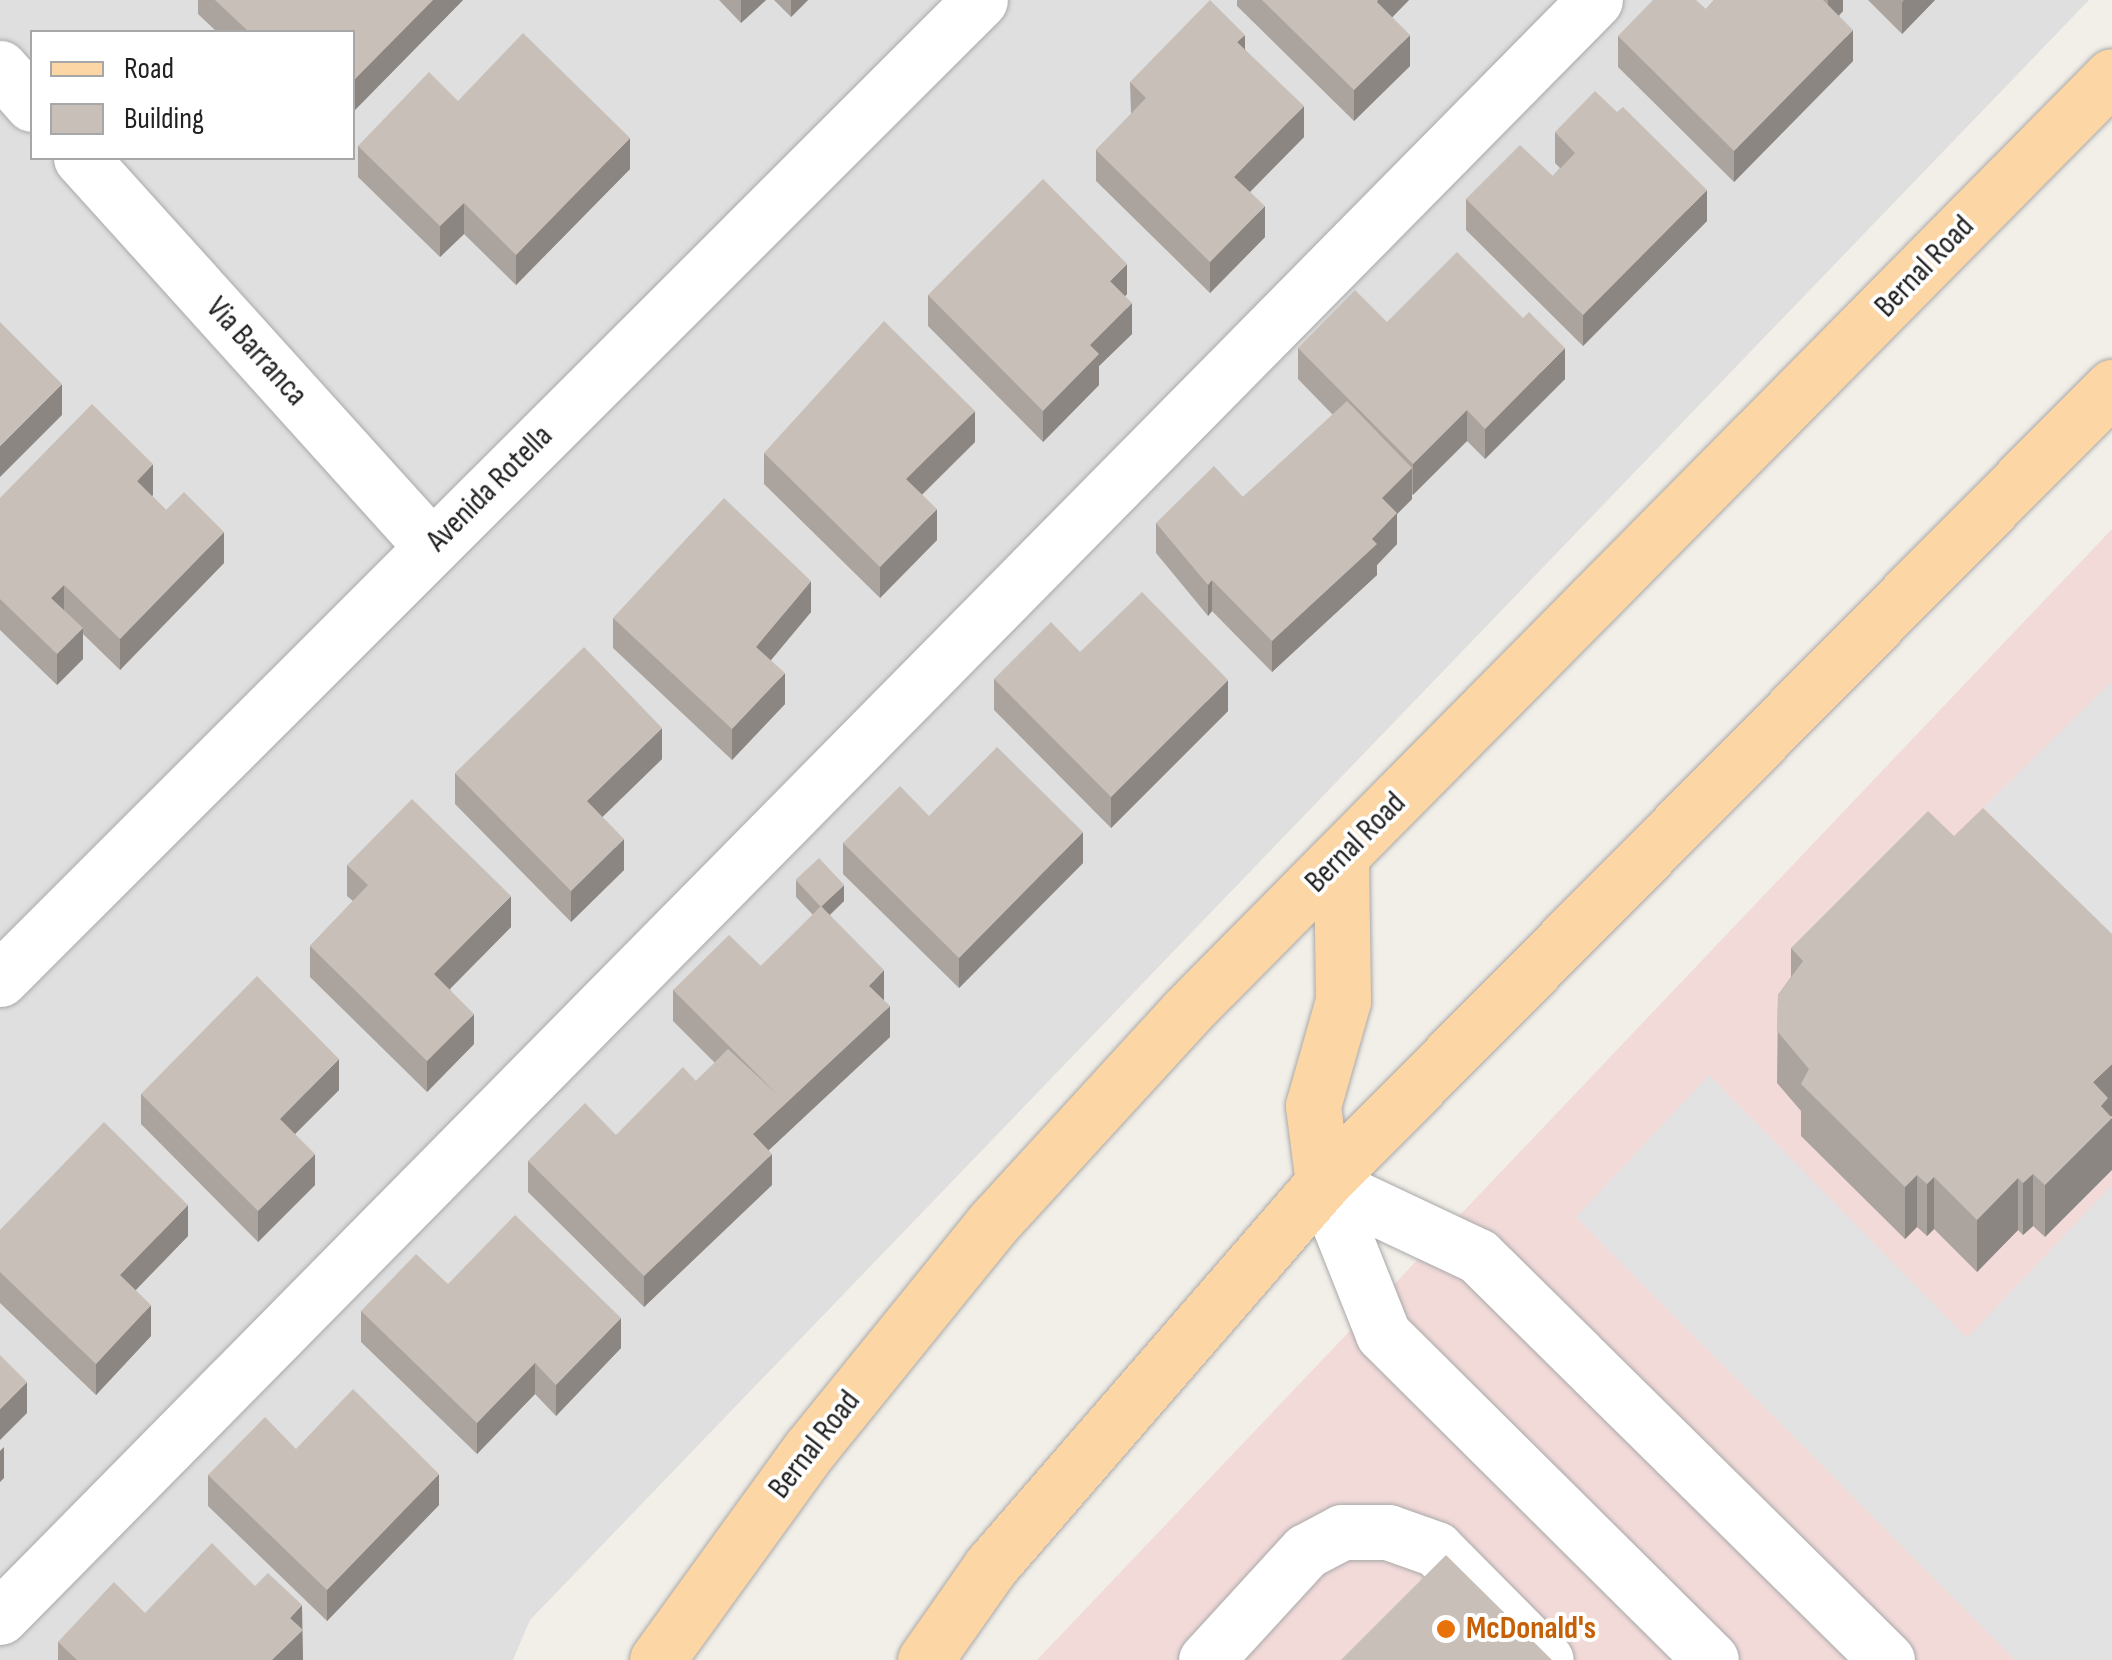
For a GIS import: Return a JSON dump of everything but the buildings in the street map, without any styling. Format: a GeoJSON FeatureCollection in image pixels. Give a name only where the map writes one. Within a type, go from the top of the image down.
{"type":"FeatureCollection","features":[{"type":"Feature","properties":{"kind":"main road","name":"Bernal Road"},"geometry":{"type":"LineString","coordinates":[[658,1660],[810,1449],[992,1224],[1187,1011],[2112,76]]}},
{"type":"Feature","properties":{"kind":"main road"},"geometry":{"type":"LineString","coordinates":[[924,1660],[990,1566],[1323,1183],[2112,387]]}},
{"type":"Feature","properties":{"kind":"main road"},"geometry":{"type":"LineString","coordinates":[[1323,1183],[1313,1106],[1343,1001],[1341,859]]}},
{"type":"Feature","properties":{"kind":"street","name":"Avenida Rotella"},"geometry":{"type":"LineString","coordinates":[[0,978],[980,0]]}},
{"type":"Feature","properties":{"kind":"street"},"geometry":{"type":"LineString","coordinates":[[0,1617],[1594,0]]}},
{"type":"Feature","properties":{"kind":"street"},"geometry":{"type":"LineString","coordinates":[[0,68],[30,102]]}},
{"type":"Feature","properties":{"kind":"street","name":"Via Barranca"},"geometry":{"type":"LineString","coordinates":[[83,160],[432,548]]}},
{"type":"Feature","properties":{"kind":"street"},"geometry":{"type":"LineString","coordinates":[[1323,1183],[1384,1334],[1711,1660]]}},
{"type":"Feature","properties":{"kind":"street"},"geometry":{"type":"LineString","coordinates":[[1323,1183],[1478,1256],[1888,1660]]}},
{"type":"Feature","properties":{"kind":"street"},"geometry":{"type":"LineString","coordinates":[[1206,1660],[1306,1551],[1342,1532],[1388,1532],[1436,1549],[1546,1660]]}},
{"type":"Feature","properties":{"kind":"shaded area"},"geometry":{"type":"Polygon","coordinates":[[[0,0],[2089,0],[530,1620],[513,1660],[0,1660],[0,0]]]}},
{"type":"Feature","properties":{"kind":"shaded area"},"geometry":{"type":"Polygon","coordinates":[[[2112,529],[2112,1660],[1037,1660],[2112,529]]]}},
{"type":"Feature","properties":{"kind":"shaded area"},"geometry":{"type":"Polygon","coordinates":[[[2112,681],[2112,941],[1984,807],[2112,681]]]}},
{"type":"Feature","properties":{"kind":"shaded area"},"geometry":{"type":"Polygon","coordinates":[[[1709,1075],[1967,1338],[2112,1185],[2112,1660],[2015,1660],[1576,1217],[1709,1075]]]}},
{"type":"Feature","properties":{"kind":"place","name":"McDonald's"},"geometry":{"type":"Point","coordinates":[1446,1629]}}]}
